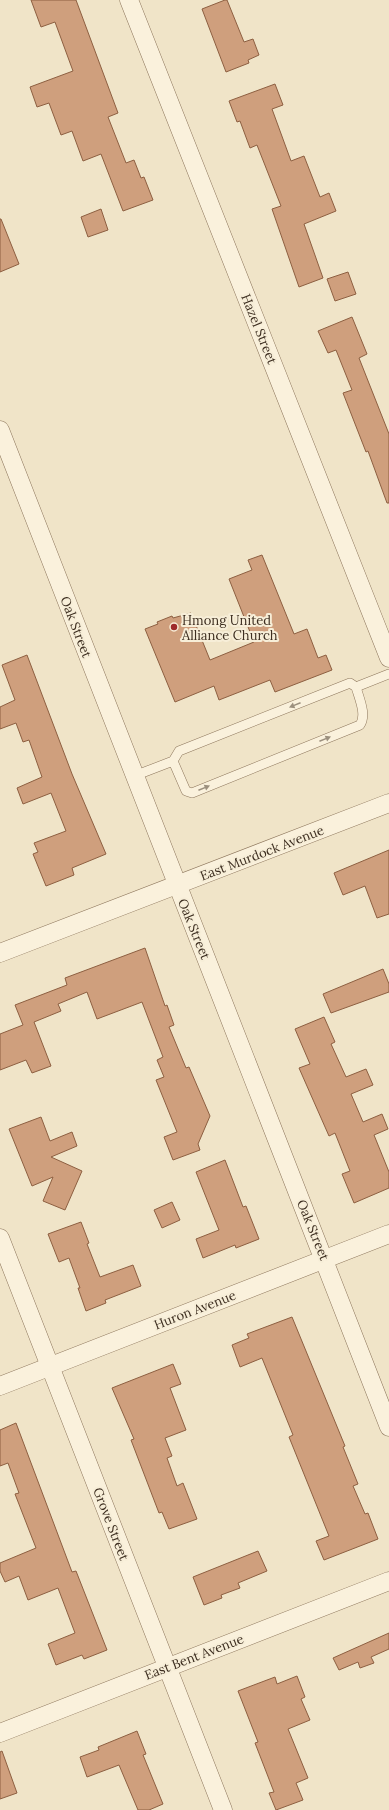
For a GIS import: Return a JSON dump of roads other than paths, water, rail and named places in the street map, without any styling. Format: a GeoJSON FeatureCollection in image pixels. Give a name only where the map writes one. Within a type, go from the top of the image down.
{"type":"FeatureCollection","features":[{"type":"Feature","properties":{"kind":"street","name":"Hazel Street"},"geometry":{"type":"LineString","coordinates":[[129,0],[389,658]]}},
{"type":"Feature","properties":{"kind":"street","name":"Oak Street"},"geometry":{"type":"LineString","coordinates":[[0,430],[389,1427]]}},
{"type":"Feature","properties":{"kind":"street","name":"East Murdock Avenue"},"geometry":{"type":"LineString","coordinates":[[0,953],[389,803]]}},
{"type":"Feature","properties":{"kind":"street","name":"Huron Avenue"},"geometry":{"type":"LineString","coordinates":[[0,1386],[389,1234]]}},
{"type":"Feature","properties":{"kind":"street","name":"Grove Street"},"geometry":{"type":"LineString","coordinates":[[0,1238],[223,1810]]}},
{"type":"Feature","properties":{"kind":"street","name":"East Bent Avenue"},"geometry":{"type":"LineString","coordinates":[[0,1733],[389,1582]]}},
{"type":"Feature","properties":{"kind":"lane"},"geometry":{"type":"LineString","coordinates":[[356,687],[389,674]]}},
{"type":"Feature","properties":{"kind":"lane"},"geometry":{"type":"LineString","coordinates":[[134,776],[173,761],[179,751],[350,683],[356,687],[363,715],[360,725],[192,793],[186,791],[173,761]]}},
{"type":"Feature","properties":{"kind":"place","name":"Hmong United Alliance Church"},"geometry":{"type":"Point","coordinates":[174,627]}}]}
